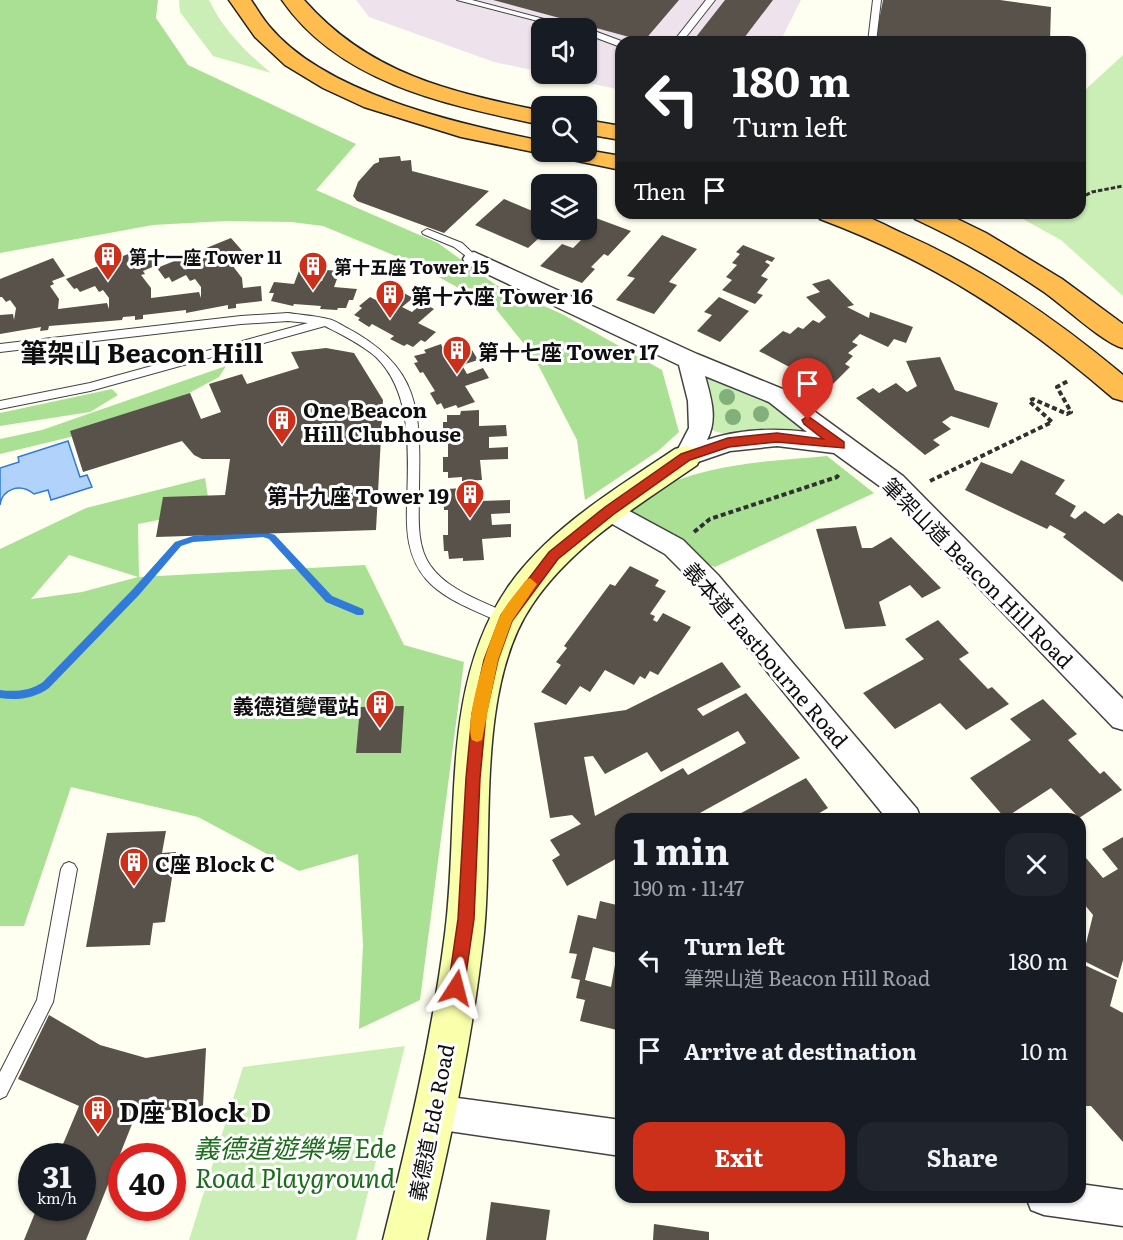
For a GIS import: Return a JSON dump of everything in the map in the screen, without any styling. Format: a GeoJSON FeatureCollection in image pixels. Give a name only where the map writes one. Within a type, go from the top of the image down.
{"type":"FeatureCollection","features":[{"type":"Feature","properties":{"kind":"highway"},"geometry":{"type":"LineString","coordinates":[[240,0],[254,25],[280,50],[295,62],[336,85],[384,106],[432,122],[531,145]]}},
{"type":"Feature","properties":{"kind":"highway"},"geometry":{"type":"LineString","coordinates":[[294,0],[316,27],[334,42],[394,77],[458,99],[531,116]]}},
{"type":"Feature","properties":{"kind":"highway"},"geometry":{"type":"LineString","coordinates":[[597,129],[615,132]]}},
{"type":"Feature","properties":{"kind":"highway"},"geometry":{"type":"LineString","coordinates":[[597,159],[615,162]]}},
{"type":"Feature","properties":{"kind":"highway"},"geometry":{"type":"LineString","coordinates":[[845,219],[900,240],[967,274],[1033,318],[1123,391]]}},
{"type":"Feature","properties":{"kind":"highway"},"geometry":{"type":"LineString","coordinates":[[937,219],[1012,258],[1079,304],[1123,339]]}},
{"type":"Feature","properties":{"kind":"street","name":"筆架山道 Beacon Hill Road"},"geometry":{"type":"LineString","coordinates":[[474,259],[689,360],[777,396],[894,483],[1123,718]]}},
{"type":"Feature","properties":{"kind":"street"},"geometry":{"type":"LineString","coordinates":[[686,457],[701,428],[700,401],[689,360]]}},
{"type":"Feature","properties":{"kind":"street","name":"義德道 Ede Road"},"geometry":{"type":"LineString","coordinates":[[405,1240],[435,1112],[466,919],[473,778],[479,714],[491,660],[506,619],[554,555],[609,510],[686,457],[728,442],[777,437],[840,445]]}},
{"type":"Feature","properties":{"kind":"street","name":"義本道 Eastbourne Road"},"geometry":{"type":"LineString","coordinates":[[609,510],[674,547],[709,582],[901,813]]}},
{"type":"Feature","properties":{"kind":"street"},"geometry":{"type":"LineString","coordinates":[[435,1112],[615,1137]]}},
{"type":"Feature","properties":{"kind":"street"},"geometry":{"type":"LineString","coordinates":[[1086,1203],[1123,1208]]}},
{"type":"Feature","properties":{"kind":"lane"},"geometry":{"type":"LineString","coordinates":[[461,0],[534,18]]}},
{"type":"Feature","properties":{"kind":"lane"},"geometry":{"type":"LineString","coordinates":[[682,36],[711,0]]}},
{"type":"Feature","properties":{"kind":"lane"},"geometry":{"type":"LineString","coordinates":[[873,36],[877,0]]}},
{"type":"Feature","properties":{"kind":"lane"},"geometry":{"type":"LineString","coordinates":[[597,36],[615,42]]}},
{"type":"Feature","properties":{"kind":"lane"},"geometry":{"type":"LineString","coordinates":[[427,232],[458,245],[474,259]]}},
{"type":"Feature","properties":{"kind":"lane"},"geometry":{"type":"LineString","coordinates":[[0,348],[241,320],[288,317],[326,322],[353,334],[376,349],[404,387],[413,438],[412,536],[426,569],[439,584],[506,619]]}},
{"type":"Feature","properties":{"kind":"lane"},"geometry":{"type":"LineString","coordinates":[[0,405],[90,387],[326,322]]}},
{"type":"Feature","properties":{"kind":"lane"},"geometry":{"type":"LineString","coordinates":[[0,1090],[45,1002],[69,869]]}},
{"type":"Feature","properties":{"kind":"path"},"geometry":{"type":"LineString","coordinates":[[1086,195],[1123,186]]}},
{"type":"Feature","properties":{"kind":"path"},"geometry":{"type":"LineString","coordinates":[[928,482],[1052,422],[1029,401],[1033,399],[1067,414],[1071,412],[1057,387],[1064,383]]}},
{"type":"Feature","properties":{"kind":"path"},"geometry":{"type":"LineString","coordinates":[[710,519],[837,477]]}},
{"type":"Feature","properties":{"kind":"shaded area"},"geometry":{"type":"Polygon","coordinates":[[[356,0],[801,0],[783,36],[615,36],[615,89],[593,84],[597,84],[597,18],[531,18],[531,70],[494,62],[369,17],[356,0]]]}},
{"type":"Feature","properties":{"kind":"green space"},"geometry":{"type":"Polygon","coordinates":[[[0,0],[158,0],[156,18],[188,65],[356,144],[316,190],[438,243],[496,285],[562,314],[662,370],[679,432],[658,451],[585,500],[577,440],[533,355],[495,308],[415,264],[323,226],[291,222],[226,221],[153,225],[0,253],[0,0]]]}},
{"type":"Feature","properties":{"kind":"green space"},"geometry":{"type":"Polygon","coordinates":[[[179,0],[209,0],[221,21],[236,40],[271,73],[213,56],[180,12],[179,0]]]}},
{"type":"Feature","properties":{"kind":"green space"},"geometry":{"type":"Polygon","coordinates":[[[1123,55],[1123,296],[1061,240],[1023,219],[1086,219],[1086,89],[1123,55]]]}},
{"type":"Feature","properties":{"kind":"green space"},"geometry":{"type":"Polygon","coordinates":[[[226,366],[219,377],[137,421],[0,454],[0,439],[42,430],[226,366]]]}},
{"type":"Feature","properties":{"kind":"green space"},"geometry":{"type":"Polygon","coordinates":[[[712,376],[761,399],[806,430],[801,434],[728,435],[714,431],[709,424],[704,380],[705,377],[712,376]]]}},
{"type":"Feature","properties":{"kind":"green space"},"geometry":{"type":"Polygon","coordinates":[[[112,389],[118,395],[90,412],[0,426],[0,413],[112,389]]]}},
{"type":"Feature","properties":{"kind":"green space"},"geometry":{"type":"Polygon","coordinates":[[[827,456],[874,493],[715,567],[699,561],[625,509],[661,487],[701,473],[743,464],[827,456]]]}},
{"type":"Feature","properties":{"kind":"green space"},"geometry":{"type":"Polygon","coordinates":[[[205,478],[210,510],[138,524],[139,577],[365,565],[404,645],[464,662],[420,1000],[359,1029],[363,945],[358,854],[299,871],[198,817],[71,787],[24,926],[0,926],[0,549],[86,508],[205,478]],[[69,555],[31,599],[82,592],[138,577],[69,555]]]}},
{"type":"Feature","properties":{"kind":"green space","name":"義德道遊樂場 Ede Road Playground"},"geometry":{"type":"Polygon","coordinates":[[[405,1046],[356,1240],[189,1240],[243,1067],[405,1046]]]}},
{"type":"Feature","properties":{"kind":"water"},"geometry":{"type":"Polygon","coordinates":[[[68,441],[80,477],[87,475],[92,487],[51,500],[48,490],[34,494],[17,488],[4,495],[0,505],[0,468],[19,462],[18,457],[68,441]]]}},
{"type":"Feature","properties":{"kind":"building"},"geometry":{"type":"Polygon","coordinates":[[[493,0],[679,0],[648,36],[626,36],[597,28],[597,18],[559,18],[493,0]]]}},
{"type":"Feature","properties":{"kind":"building"},"geometry":{"type":"Polygon","coordinates":[[[725,0],[773,0],[746,36],[697,36],[725,0]]]}},
{"type":"Feature","properties":{"kind":"building"},"geometry":{"type":"Polygon","coordinates":[[[883,0],[1000,0],[1051,7],[1050,36],[876,36],[883,0]]]}},
{"type":"Feature","properties":{"kind":"building"},"geometry":{"type":"Polygon","coordinates":[[[400,156],[401,161],[411,160],[412,171],[489,191],[444,233],[357,201],[353,196],[358,182],[374,164],[379,162],[379,158],[400,156]]]}},
{"type":"Feature","properties":{"kind":"building"},"geometry":{"type":"Polygon","coordinates":[[[504,199],[531,210],[531,240],[537,240],[528,248],[475,225],[504,199]]]}},
{"type":"Feature","properties":{"kind":"building"},"geometry":{"type":"Polygon","coordinates":[[[597,218],[631,231],[608,256],[604,254],[591,267],[595,269],[582,283],[540,266],[562,244],[573,248],[581,240],[597,240],[597,218]]]}},
{"type":"Feature","properties":{"kind":"building"},"geometry":{"type":"Polygon","coordinates":[[[662,235],[697,249],[669,282],[677,285],[654,314],[616,300],[635,278],[627,276],[662,235]]]}},
{"type":"Feature","properties":{"kind":"building"},"geometry":{"type":"Polygon","coordinates":[[[231,238],[246,255],[233,261],[235,263],[232,265],[242,278],[243,288],[261,286],[262,301],[236,304],[236,308],[228,309],[228,305],[186,313],[186,310],[143,315],[143,319],[135,320],[135,316],[123,317],[122,320],[49,326],[48,330],[40,331],[41,327],[0,334],[0,315],[13,314],[14,320],[16,308],[10,300],[6,302],[0,297],[0,279],[53,258],[65,276],[52,281],[54,284],[50,286],[59,299],[58,309],[107,303],[109,309],[109,298],[103,290],[99,292],[95,286],[80,292],[77,288],[74,289],[66,279],[143,248],[157,265],[143,271],[145,274],[141,275],[151,288],[151,298],[199,292],[201,298],[201,287],[195,279],[190,281],[186,275],[172,282],[169,277],[165,279],[157,268],[231,238]]]}},
{"type":"Feature","properties":{"kind":"building"},"geometry":{"type":"Polygon","coordinates":[[[743,245],[775,258],[772,262],[767,260],[765,262],[770,265],[761,276],[768,279],[757,293],[763,295],[755,304],[722,290],[732,280],[726,277],[737,265],[732,263],[740,254],[736,252],[743,245]]]}},
{"type":"Feature","properties":{"kind":"building","name":"第十五座 Tower 15"},"geometry":{"type":"Polygon","coordinates":[[[300,268],[314,269],[309,280],[322,281],[326,270],[340,271],[334,287],[357,289],[353,300],[349,300],[346,308],[337,310],[320,309],[321,306],[294,304],[293,306],[271,301],[274,293],[269,293],[274,282],[294,284],[300,268]]]}},
{"type":"Feature","properties":{"kind":"building"},"geometry":{"type":"Polygon","coordinates":[[[829,279],[854,305],[847,307],[869,318],[870,312],[913,327],[906,343],[894,339],[888,347],[860,334],[852,342],[858,345],[848,353],[853,356],[845,364],[850,367],[829,388],[759,351],[783,331],[790,334],[798,327],[803,329],[813,320],[819,323],[826,317],[806,297],[820,292],[812,284],[829,279]]]}},
{"type":"Feature","properties":{"kind":"building","name":"第十六座 Tower 16"},"geometry":{"type":"Polygon","coordinates":[[[402,292],[413,298],[402,307],[412,312],[423,303],[434,309],[418,323],[436,332],[425,342],[421,340],[413,347],[407,344],[404,346],[390,339],[394,336],[372,324],[369,327],[354,315],[362,308],[359,306],[370,297],[386,305],[402,292]]]}},
{"type":"Feature","properties":{"kind":"building"},"geometry":{"type":"Polygon","coordinates":[[[719,297],[749,311],[720,342],[697,331],[712,315],[704,312],[719,297]]]}},
{"type":"Feature","properties":{"kind":"building","name":"第十七座 Tower 17"},"geometry":{"type":"Polygon","coordinates":[[[441,344],[448,358],[472,350],[478,360],[462,365],[467,374],[483,368],[489,378],[465,386],[475,402],[458,408],[456,405],[444,409],[441,403],[437,405],[430,393],[435,391],[423,372],[420,373],[414,363],[418,362],[414,356],[426,353],[424,350],[441,344]]]}},
{"type":"Feature","properties":{"kind":"building","name":"One Beacon Hill Clubhouse"},"geometry":{"type":"Polygon","coordinates":[[[326,348],[354,353],[383,400],[376,530],[156,537],[163,497],[225,495],[230,459],[202,459],[194,455],[182,441],[83,472],[70,431],[190,393],[201,419],[221,412],[209,384],[242,374],[247,384],[299,368],[291,352],[326,348]]]}},
{"type":"Feature","properties":{"kind":"building"},"geometry":{"type":"Polygon","coordinates":[[[940,357],[955,390],[998,403],[989,428],[951,416],[942,422],[951,429],[933,440],[940,445],[925,455],[856,398],[873,388],[879,393],[896,383],[907,392],[917,386],[906,361],[940,357]]]}},
{"type":"Feature","properties":{"kind":"building"},"geometry":{"type":"Polygon","coordinates":[[[479,410],[479,426],[506,425],[507,436],[489,437],[489,448],[508,447],[508,459],[480,460],[482,480],[462,481],[462,477],[448,478],[448,472],[443,472],[443,457],[448,457],[448,434],[443,434],[443,422],[447,422],[447,415],[460,415],[461,411],[479,410]]]}},
{"type":"Feature","properties":{"kind":"building"},"geometry":{"type":"Polygon","coordinates":[[[1021,460],[1065,480],[1055,494],[1076,506],[1070,516],[1075,519],[1085,511],[1104,524],[1118,513],[1123,516],[1123,582],[1063,537],[1066,534],[1050,525],[1047,529],[965,490],[981,462],[1012,474],[1021,460]]]}},
{"type":"Feature","properties":{"kind":"building","name":"第十九座 Tower 19"},"geometry":{"type":"Polygon","coordinates":[[[480,484],[481,501],[510,500],[510,513],[491,514],[492,525],[511,524],[511,537],[482,539],[484,560],[449,559],[448,551],[444,551],[443,535],[448,535],[448,510],[444,510],[443,497],[448,496],[448,489],[480,484]]]}},
{"type":"Feature","properties":{"kind":"building"},"geometry":{"type":"Polygon","coordinates":[[[856,526],[862,548],[872,548],[891,537],[941,588],[922,598],[910,585],[879,602],[886,626],[845,629],[816,529],[856,526]]]}},
{"type":"Feature","properties":{"kind":"building"},"geometry":{"type":"Polygon","coordinates":[[[630,566],[659,580],[655,586],[666,591],[650,614],[655,616],[653,620],[657,622],[663,613],[691,627],[658,675],[650,671],[645,679],[640,676],[634,685],[605,670],[590,692],[580,686],[566,705],[541,692],[561,665],[556,662],[567,648],[564,646],[610,584],[615,586],[630,566]]]}},
{"type":"Feature","properties":{"kind":"building"},"geometry":{"type":"Polygon","coordinates":[[[938,620],[969,653],[959,659],[988,689],[992,687],[1009,704],[966,730],[940,703],[895,729],[863,693],[924,659],[905,639],[938,620]]]}},
{"type":"Feature","properties":{"kind":"building"},"geometry":{"type":"Polygon","coordinates":[[[722,662],[741,687],[697,709],[703,716],[746,693],[800,758],[700,813],[615,813],[615,859],[567,886],[552,860],[560,855],[550,840],[581,824],[572,815],[550,818],[534,723],[626,710],[722,662]],[[738,731],[661,772],[647,752],[605,774],[593,756],[584,757],[595,816],[683,768],[688,775],[746,743],[738,731]]]}},
{"type":"Feature","properties":{"kind":"building"},"geometry":{"type":"Polygon","coordinates":[[[1043,699],[1077,734],[1068,740],[1100,774],[1104,771],[1122,790],[1086,813],[1074,813],[1051,788],[1013,813],[1001,813],[970,778],[1031,740],[1010,719],[1043,699]]]}},
{"type":"Feature","properties":{"kind":"building","name":"義德道變電站"},"geometry":{"type":"Polygon","coordinates":[[[404,706],[401,753],[356,753],[360,707],[404,706]]]}},
{"type":"Feature","properties":{"kind":"building"},"geometry":{"type":"Polygon","coordinates":[[[806,778],[828,808],[819,813],[741,813],[806,778]]]}},
{"type":"Feature","properties":{"kind":"building","name":"C座 Block C"},"geometry":{"type":"Polygon","coordinates":[[[166,831],[162,853],[176,852],[165,922],[153,923],[150,945],[86,947],[107,833],[166,831]]]}},
{"type":"Feature","properties":{"kind":"building"},"geometry":{"type":"Polygon","coordinates":[[[1123,837],[1123,960],[1118,978],[1086,962],[1086,944],[1093,915],[1086,906],[1086,858],[1103,878],[1118,869],[1102,849],[1123,837]]]}},
{"type":"Feature","properties":{"kind":"building"},"geometry":{"type":"Polygon","coordinates":[[[600,901],[615,905],[615,952],[593,947],[585,980],[611,987],[615,965],[615,1030],[580,1021],[585,1000],[576,998],[580,980],[571,978],[577,954],[569,953],[578,915],[596,919],[600,901]]]}},
{"type":"Feature","properties":{"kind":"building"},"geometry":{"type":"Polygon","coordinates":[[[1086,966],[1117,980],[1110,1006],[1123,1013],[1123,1142],[1091,1106],[1086,1106],[1086,966]]]}},
{"type":"Feature","properties":{"kind":"building","name":"D座 Block D"},"geometry":{"type":"Polygon","coordinates":[[[49,1015],[100,1045],[146,1058],[206,1048],[203,1106],[136,1114],[124,1143],[108,1143],[108,1185],[96,1215],[96,1143],[63,1143],[79,1106],[18,1079],[49,1015]]]}},
{"type":"Feature","properties":{"kind":"building"},"geometry":{"type":"Polygon","coordinates":[[[491,1202],[550,1210],[546,1240],[486,1240],[491,1202]]]}},
{"type":"Feature","properties":{"kind":"building","name":"D座 Block D"},"geometry":{"type":"Polygon","coordinates":[[[32,1221],[94,1221],[86,1240],[24,1240],[32,1221]]]}},
{"type":"Feature","properties":{"kind":"building"},"geometry":{"type":"Polygon","coordinates":[[[654,1224],[709,1232],[709,1240],[653,1240],[654,1224]]]}},
{"type":"Feature","properties":{"kind":"waterway"},"geometry":{"type":"LineString","coordinates":[[0,694],[24,694],[46,685],[136,592],[178,544],[193,539],[263,534],[272,537],[329,599],[360,612]]}},
{"type":"Feature","properties":{"kind":"slow traffic"},"geometry":{"type":"LineString","coordinates":[[477,735],[479,714],[491,660],[506,619],[530,584]]}},
{"type":"Feature","properties":{"kind":"place","name":"第十一座 Tower 11"},"geometry":{"type":"Point","coordinates":[108,282]}},
{"type":"Feature","properties":{"kind":"place","name":"第十五座 Tower 15"},"geometry":{"type":"Point","coordinates":[313,292]}},
{"type":"Feature","properties":{"kind":"place","name":"第十六座 Tower 16"},"geometry":{"type":"Point","coordinates":[390,320]}},
{"type":"Feature","properties":{"kind":"place","name":"第十七座 Tower 17"},"geometry":{"type":"Point","coordinates":[457,376]}},
{"type":"Feature","properties":{"kind":"place","name":"One Beacon Hill Clubhouse"},"geometry":{"type":"Point","coordinates":[282,446]}},
{"type":"Feature","properties":{"kind":"place","name":"第十九座 Tower 19"},"geometry":{"type":"Point","coordinates":[470,520]}},
{"type":"Feature","properties":{"kind":"place","name":"義德道變電站"},"geometry":{"type":"Point","coordinates":[380,730]}},
{"type":"Feature","properties":{"kind":"place","name":"C座 Block C"},"geometry":{"type":"Point","coordinates":[134,888]}},
{"type":"Feature","properties":{"kind":"place","name":"D座 Block D"},"geometry":{"type":"Point","coordinates":[98,1136]}},
{"type":"Feature","properties":{"kind":"district","name":"筆架山 Beacon Hill"},"geometry":{"type":"Point","coordinates":[142,351]}},
{"type":"Feature","properties":{"kind":"route"},"geometry":{"type":"LineString","coordinates":[[456,988],[466,919],[473,778],[479,714],[491,660],[506,619],[528,586],[554,555],[609,510],[686,457],[728,442],[777,437],[840,445],[808,420]]}}]}
